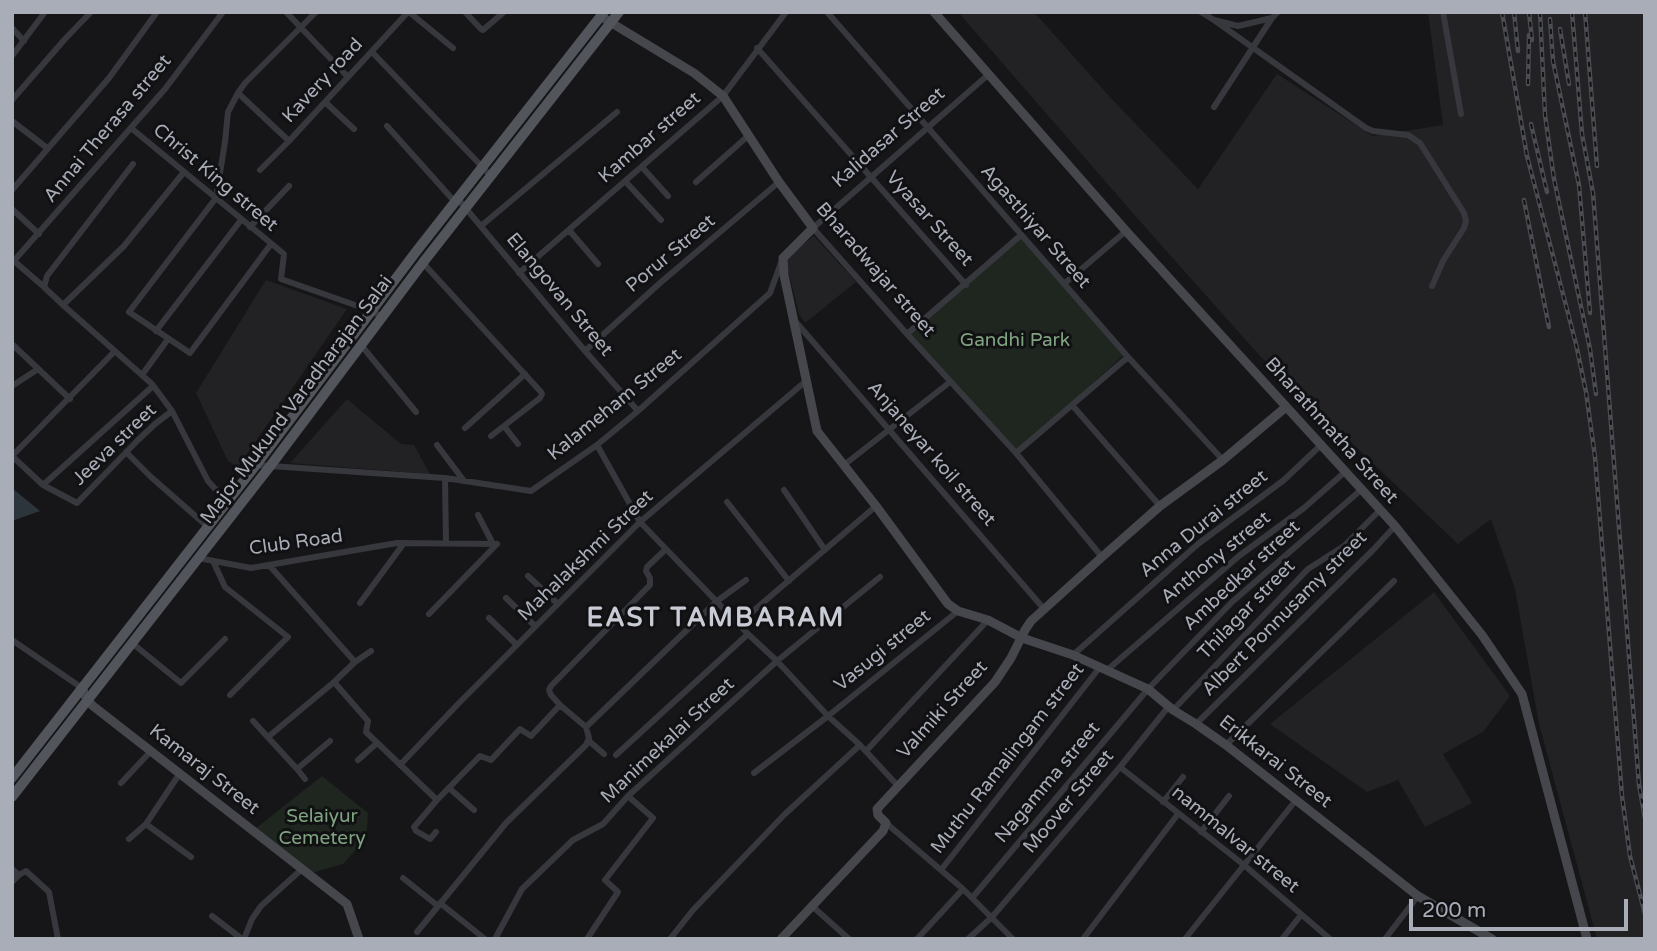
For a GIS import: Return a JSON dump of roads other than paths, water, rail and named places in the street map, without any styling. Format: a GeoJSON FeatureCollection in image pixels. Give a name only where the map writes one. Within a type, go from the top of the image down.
{"type":"FeatureCollection","features":[{"type":"Feature","properties":{"kind":"main road","name":"Major Mukund Varadharajan Salai"},"geometry":{"type":"LineString","coordinates":[[12,797],[271,465],[423,262],[619,12]]}},
{"type":"Feature","properties":{"kind":"main road","name":"Major Mukund Varadharajan Salai"},"geometry":{"type":"LineString","coordinates":[[13,775],[208,527],[482,167],[603,14]]}},
{"type":"Feature","properties":{"kind":"street"},"geometry":{"type":"LineString","coordinates":[[12,56],[45,12]]}},
{"type":"Feature","properties":{"kind":"street"},"geometry":{"type":"LineString","coordinates":[[12,100],[91,12]]}},
{"type":"Feature","properties":{"kind":"street"},"geometry":{"type":"LineString","coordinates":[[12,190],[109,78],[157,12]]}},
{"type":"Feature","properties":{"kind":"street","name":"Annai Therasa street"},"geometry":{"type":"LineString","coordinates":[[13,262],[165,89],[223,12]]}},
{"type":"Feature","properties":{"kind":"street"},"geometry":{"type":"LineString","coordinates":[[286,12],[348,78]]}},
{"type":"Feature","properties":{"kind":"street"},"geometry":{"type":"LineString","coordinates":[[271,244],[190,353],[128,312],[216,198],[228,112],[238,93],[317,12]]}},
{"type":"Feature","properties":{"kind":"street"},"geometry":{"type":"LineString","coordinates":[[409,12],[453,48]]}},
{"type":"Feature","properties":{"kind":"street","name":"Kavery road"},"geometry":{"type":"LineString","coordinates":[[260,170],[409,12]]}},
{"type":"Feature","properties":{"kind":"street"},"geometry":{"type":"LineString","coordinates":[[465,12],[483,30],[503,12]]}},
{"type":"Feature","properties":{"kind":"street","name":"Kambar street"},"geometry":{"type":"LineString","coordinates":[[520,273],[723,96],[786,12]]}},
{"type":"Feature","properties":{"kind":"street","name":"Agasthiyar Street"},"geometry":{"type":"LineString","coordinates":[[827,12],[1128,357],[1223,460]]}},
{"type":"Feature","properties":{"kind":"street","name":"Bharathmatha Street"},"geometry":{"type":"LineString","coordinates":[[934,12],[1126,231],[1395,526],[1465,613],[1522,694],[1587,939]]}},
{"type":"Feature","properties":{"kind":"street"},"geometry":{"type":"LineString","coordinates":[[1201,12],[1366,128],[1408,135],[1420,143],[1464,213],[1466,221],[1432,286]]}},
{"type":"Feature","properties":{"kind":"street"},"geometry":{"type":"LineString","coordinates":[[1214,107],[1278,12]]}},
{"type":"Feature","properties":{"kind":"street"},"geometry":{"type":"LineString","coordinates":[[1443,12],[1461,114]]}},
{"type":"Feature","properties":{"kind":"street","name":"Bharadwajar street"},"geometry":{"type":"LineString","coordinates":[[603,14],[610,23],[694,73],[723,96],[779,183],[813,228],[1016,453],[1102,557]]}},
{"type":"Feature","properties":{"kind":"street"},"geometry":{"type":"LineString","coordinates":[[1214,20],[1238,26],[1272,18]]}},
{"type":"Feature","properties":{"kind":"street"},"geometry":{"type":"LineString","coordinates":[[12,28],[24,41]]}},
{"type":"Feature","properties":{"kind":"street","name":"Vyasar Street"},"geometry":{"type":"LineString","coordinates":[[757,48],[966,285]]}},
{"type":"Feature","properties":{"kind":"street"},"geometry":{"type":"LineString","coordinates":[[372,52],[491,176]]}},
{"type":"Feature","properties":{"kind":"street","name":"Kalidasar Street"},"geometry":{"type":"LineString","coordinates":[[783,258],[813,228],[989,75]]}},
{"type":"Feature","properties":{"kind":"street"},"geometry":{"type":"LineString","coordinates":[[238,93],[289,141]]}},
{"type":"Feature","properties":{"kind":"street"},"geometry":{"type":"LineString","coordinates":[[325,102],[354,129]]}},
{"type":"Feature","properties":{"kind":"street"},"geometry":{"type":"LineString","coordinates":[[481,226],[617,112]]}},
{"type":"Feature","properties":{"kind":"street"},"geometry":{"type":"LineString","coordinates":[[12,121],[47,148]]}},
{"type":"Feature","properties":{"kind":"street","name":"Elangovan Street"},"geometry":{"type":"LineString","coordinates":[[387,126],[466,208],[638,411]]}},
{"type":"Feature","properties":{"kind":"street","name":"Christ King street"},"geometry":{"type":"LineString","coordinates":[[131,128],[284,254],[281,279],[372,311]]}},
{"type":"Feature","properties":{"kind":"street"},"geometry":{"type":"LineString","coordinates":[[696,182],[748,136]]}},
{"type":"Feature","properties":{"kind":"street"},"geometry":{"type":"LineString","coordinates":[[44,287],[52,267],[134,164]]}},
{"type":"Feature","properties":{"kind":"street"},"geometry":{"type":"LineString","coordinates":[[642,166],[668,196]]}},
{"type":"Feature","properties":{"kind":"street"},"geometry":{"type":"LineString","coordinates":[[63,305],[124,246],[184,172]]}},
{"type":"Feature","properties":{"kind":"street"},"geometry":{"type":"LineString","coordinates":[[625,181],[661,220]]}},
{"type":"Feature","properties":{"kind":"street","name":"Porur Street"},"geometry":{"type":"LineString","coordinates":[[585,351],[779,183]]}},
{"type":"Feature","properties":{"kind":"street"},"geometry":{"type":"LineString","coordinates":[[250,227],[289,186]]}},
{"type":"Feature","properties":{"kind":"street"},"geometry":{"type":"LineString","coordinates":[[12,209],[39,234]]}},
{"type":"Feature","properties":{"kind":"street"},"geometry":{"type":"LineString","coordinates":[[156,331],[241,220]]}},
{"type":"Feature","properties":{"kind":"street"},"geometry":{"type":"LineString","coordinates":[[569,230],[598,264]]}},
{"type":"Feature","properties":{"kind":"street"},"geometry":{"type":"LineString","coordinates":[[1064,284],[1126,231]]}},
{"type":"Feature","properties":{"kind":"street"},"geometry":{"type":"LineString","coordinates":[[907,334],[1021,235]]}},
{"type":"Feature","properties":{"kind":"street"},"geometry":{"type":"LineString","coordinates":[[783,258],[784,275],[817,431],[940,594],[958,611]]}},
{"type":"Feature","properties":{"kind":"street","name":"Kalameham Street"},"geometry":{"type":"LineString","coordinates":[[256,465],[445,478],[531,491],[638,411],[770,293],[783,258]]}},
{"type":"Feature","properties":{"kind":"street"},"geometry":{"type":"LineString","coordinates":[[13,262],[153,386],[172,411],[208,481],[227,502]]}},
{"type":"Feature","properties":{"kind":"street"},"geometry":{"type":"LineString","coordinates":[[423,262],[541,392],[542,396],[491,436]]}},
{"type":"Feature","properties":{"kind":"street"},"geometry":{"type":"LineString","coordinates":[[372,311],[382,317]]}},
{"type":"Feature","properties":{"kind":"street","name":"Anjaneyar koil street"},"geometry":{"type":"LineString","coordinates":[[794,320],[1044,609]]}},
{"type":"Feature","properties":{"kind":"street"},"geometry":{"type":"LineString","coordinates":[[142,375],[169,339]]}},
{"type":"Feature","properties":{"kind":"street"},"geometry":{"type":"LineString","coordinates":[[12,344],[70,398]]}},
{"type":"Feature","properties":{"kind":"street"},"geometry":{"type":"LineString","coordinates":[[361,345],[416,412]]}},
{"type":"Feature","properties":{"kind":"street"},"geometry":{"type":"LineString","coordinates":[[12,456],[115,351]]}},
{"type":"Feature","properties":{"kind":"street"},"geometry":{"type":"LineString","coordinates":[[1016,453],[1128,357]]}},
{"type":"Feature","properties":{"kind":"street"},"geometry":{"type":"LineString","coordinates":[[12,386],[37,369]]}},
{"type":"Feature","properties":{"kind":"street"},"geometry":{"type":"LineString","coordinates":[[465,429],[525,374]]}},
{"type":"Feature","properties":{"kind":"street","name":"Mahalakshmi Street"},"geometry":{"type":"LineString","coordinates":[[400,765],[640,522],[806,381]]}},
{"type":"Feature","properties":{"kind":"street"},"geometry":{"type":"LineString","coordinates":[[844,465],[950,382]]}},
{"type":"Feature","properties":{"kind":"street"},"geometry":{"type":"LineString","coordinates":[[43,485],[153,386]]}},
{"type":"Feature","properties":{"kind":"street"},"geometry":{"type":"LineString","coordinates":[[1072,405],[1160,506]]}},
{"type":"Feature","properties":{"kind":"street","name":"Valmiki Street"},"geometry":{"type":"LineString","coordinates":[[781,939],[879,836],[886,822],[878,815],[877,809],[995,682],[1031,621],[1160,506],[1223,460],[1286,407]]}},
{"type":"Feature","properties":{"kind":"street","name":"Jeeva street"},"geometry":{"type":"LineString","coordinates":[[12,456],[43,485],[77,503],[126,452],[172,411]]}},
{"type":"Feature","properties":{"kind":"street"},"geometry":{"type":"LineString","coordinates":[[504,426],[518,444]]}},
{"type":"Feature","properties":{"kind":"street"},"geometry":{"type":"LineString","coordinates":[[597,444],[640,522],[828,716],[860,744],[898,786]]}},
{"type":"Feature","properties":{"kind":"street","name":"Anna Durai street"},"geometry":{"type":"LineString","coordinates":[[1073,655],[1198,544],[1284,480],[1322,444]]}},
{"type":"Feature","properties":{"kind":"street"},"geometry":{"type":"LineString","coordinates":[[437,445],[464,481]]}},
{"type":"Feature","properties":{"kind":"street"},"geometry":{"type":"LineString","coordinates":[[126,452],[208,527]]}},
{"type":"Feature","properties":{"kind":"street","name":"Anthony street"},"geometry":{"type":"LineString","coordinates":[[1103,669],[1239,556],[1304,508],[1346,471]]}},
{"type":"Feature","properties":{"kind":"street"},"geometry":{"type":"LineString","coordinates":[[445,478],[446,543]]}},
{"type":"Feature","properties":{"kind":"street","name":"Ambedkar street"},"geometry":{"type":"LineString","coordinates":[[1148,689],[1233,602],[1362,489]]}},
{"type":"Feature","properties":{"kind":"street"},"geometry":{"type":"LineString","coordinates":[[784,490],[825,550]]}},
{"type":"Feature","properties":{"kind":"street"},"geometry":{"type":"LineString","coordinates":[[727,502],[789,581]]}},
{"type":"Feature","properties":{"kind":"street"},"geometry":{"type":"LineString","coordinates":[[738,624],[876,506]]}},
{"type":"Feature","properties":{"kind":"street","name":"Thilagar street"},"geometry":{"type":"LineString","coordinates":[[1171,708],[1308,569],[1344,546],[1380,510]]}},
{"type":"Feature","properties":{"kind":"street"},"geometry":{"type":"LineString","coordinates":[[429,614],[495,544],[478,514]]}},
{"type":"Feature","properties":{"kind":"street","name":"Albert Ponnusamy street"},"geometry":{"type":"LineString","coordinates":[[1196,724],[1395,526]]}},
{"type":"Feature","properties":{"kind":"street"},"geometry":{"type":"LineString","coordinates":[[360,603],[401,543]]}},
{"type":"Feature","properties":{"kind":"street","name":"Club Road"},"geometry":{"type":"LineString","coordinates":[[198,558],[251,568],[401,543],[495,544]]}},
{"type":"Feature","properties":{"kind":"street"},"geometry":{"type":"LineString","coordinates":[[604,754],[589,741],[586,727],[560,705],[549,691],[650,585],[647,567],[665,550]]}},
{"type":"Feature","properties":{"kind":"street"},"geometry":{"type":"LineString","coordinates":[[213,561],[225,587],[288,637],[230,695]]}},
{"type":"Feature","properties":{"kind":"street"},"geometry":{"type":"LineString","coordinates":[[269,565],[355,662]]}},
{"type":"Feature","properties":{"kind":"street"},"geometry":{"type":"LineString","coordinates":[[528,576],[558,604]]}},
{"type":"Feature","properties":{"kind":"street","name":"Manimekalai Street"},"geometry":{"type":"LineString","coordinates":[[495,939],[522,889],[573,839],[603,824],[628,796],[777,661],[880,578]]}},
{"type":"Feature","properties":{"kind":"street"},"geometry":{"type":"LineString","coordinates":[[586,727],[717,601],[746,580]]}},
{"type":"Feature","properties":{"kind":"street"},"geometry":{"type":"LineString","coordinates":[[1226,745],[1394,581]]}},
{"type":"Feature","properties":{"kind":"street"},"geometry":{"type":"LineString","coordinates":[[506,597],[536,626]]}},
{"type":"Feature","properties":{"kind":"street","name":"Erikkarai Street"},"geometry":{"type":"LineString","coordinates":[[958,611],[988,620],[1022,638],[1073,655],[1148,689],[1226,745],[1418,896],[1492,939]]}},
{"type":"Feature","properties":{"kind":"street","name":"Vasugi street"},"geometry":{"type":"LineString","coordinates":[[754,772],[958,611]]}},
{"type":"Feature","properties":{"kind":"street"},"geometry":{"type":"LineString","coordinates":[[488,618],[517,645]]}},
{"type":"Feature","properties":{"kind":"street"},"geometry":{"type":"LineString","coordinates":[[866,751],[988,620]]}},
{"type":"Feature","properties":{"kind":"street"},"geometry":{"type":"LineString","coordinates":[[616,755],[748,634]]}},
{"type":"Feature","properties":{"kind":"street"},"geometry":{"type":"LineString","coordinates":[[132,643],[181,682],[225,639]]}},
{"type":"Feature","properties":{"kind":"street"},"geometry":{"type":"LineString","coordinates":[[12,640],[82,688]]}},
{"type":"Feature","properties":{"kind":"street"},"geometry":{"type":"LineString","coordinates":[[268,737],[371,651]]}},
{"type":"Feature","properties":{"kind":"street","name":"Muthu Ramalingam street"},"geometry":{"type":"LineString","coordinates":[[941,870],[1103,669]]}},
{"type":"Feature","properties":{"kind":"street"},"geometry":{"type":"LineString","coordinates":[[334,682],[368,721],[366,732],[437,800]]}},
{"type":"Feature","properties":{"kind":"street","name":"Kamaraj Street"},"geometry":{"type":"LineString","coordinates":[[82,688],[87,700],[347,904],[356,937]]}},
{"type":"Feature","properties":{"kind":"street","name":"Nagamma street"},"geometry":{"type":"LineString","coordinates":[[972,898],[1148,689]]}},
{"type":"Feature","properties":{"kind":"street"},"geometry":{"type":"LineString","coordinates":[[436,832],[428,839],[415,829],[416,823],[480,756],[491,760],[520,729],[532,736],[560,705]]}},
{"type":"Feature","properties":{"kind":"street","name":"Moover Street"},"geometry":{"type":"LineString","coordinates":[[968,939],[992,917],[1171,708]]}},
{"type":"Feature","properties":{"kind":"street"},"geometry":{"type":"LineString","coordinates":[[253,721],[305,779]]}},
{"type":"Feature","properties":{"kind":"street"},"geometry":{"type":"LineString","coordinates":[[297,769],[330,741]]}},
{"type":"Feature","properties":{"kind":"street"},"geometry":{"type":"LineString","coordinates":[[417,932],[506,823],[589,741]]}},
{"type":"Feature","properties":{"kind":"street"},"geometry":{"type":"LineString","coordinates":[[358,760],[377,743]]}},
{"type":"Feature","properties":{"kind":"street"},"geometry":{"type":"LineString","coordinates":[[670,939],[693,910],[785,814],[860,744]]}},
{"type":"Feature","properties":{"kind":"street"},"geometry":{"type":"LineString","coordinates":[[121,783],[151,751]]}},
{"type":"Feature","properties":{"kind":"street","name":"nammalvar street"},"geometry":{"type":"LineString","coordinates":[[1120,767],[1244,865],[1330,939]]}},
{"type":"Feature","properties":{"kind":"street"},"geometry":{"type":"LineString","coordinates":[[129,839],[146,824],[180,773]]}},
{"type":"Feature","properties":{"kind":"street"},"geometry":{"type":"LineString","coordinates":[[1163,802],[1183,777]]}},
{"type":"Feature","properties":{"kind":"street"},"geometry":{"type":"LineString","coordinates":[[449,788],[474,810]]}},
{"type":"Feature","properties":{"kind":"street"},"geometry":{"type":"LineString","coordinates":[[587,939],[618,892],[605,880],[653,818],[628,796]]}},
{"type":"Feature","properties":{"kind":"street"},"geometry":{"type":"LineString","coordinates":[[1201,832],[1229,796]]}},
{"type":"Feature","properties":{"kind":"street"},"geometry":{"type":"LineString","coordinates":[[1185,939],[1296,800]]}},
{"type":"Feature","properties":{"kind":"street"},"geometry":{"type":"LineString","coordinates":[[1083,939],[1178,814]]}},
{"type":"Feature","properties":{"kind":"street"},"geometry":{"type":"LineString","coordinates":[[886,822],[963,889],[1013,939]]}},
{"type":"Feature","properties":{"kind":"street"},"geometry":{"type":"LineString","coordinates":[[146,824],[191,857]]}},
{"type":"Feature","properties":{"kind":"street"},"geometry":{"type":"LineString","coordinates":[[12,869],[19,875]]}},
{"type":"Feature","properties":{"kind":"street"},"geometry":{"type":"LineString","coordinates":[[212,916],[243,939],[261,906],[302,869]]}},
{"type":"Feature","properties":{"kind":"street"},"geometry":{"type":"LineString","coordinates":[[12,882],[26,871],[49,892],[58,939]]}},
{"type":"Feature","properties":{"kind":"street"},"geometry":{"type":"LineString","coordinates":[[403,878],[485,939]]}},
{"type":"Feature","properties":{"kind":"street"},"geometry":{"type":"LineString","coordinates":[[917,939],[963,889]]}},
{"type":"Feature","properties":{"kind":"street"},"geometry":{"type":"LineString","coordinates":[[1385,939],[1418,896]]}},
{"type":"Feature","properties":{"kind":"street"},"geometry":{"type":"LineString","coordinates":[[812,906],[849,939]]}},
{"type":"Feature","properties":{"kind":"street"},"geometry":{"type":"LineString","coordinates":[[1282,939],[1301,915]]}},
{"type":"Feature","properties":{"kind":"street"},"geometry":{"type":"LineString","coordinates":[[469,939],[475,931]]}},
{"type":"Feature","properties":{"kind":"railway"},"geometry":{"type":"LineString","coordinates":[[1502,12],[1527,156],[1586,392],[1595,457],[1622,796],[1630,856],[1645,914]]}},
{"type":"Feature","properties":{"kind":"railway"},"geometry":{"type":"LineString","coordinates":[[1514,12],[1518,51]]}},
{"type":"Feature","properties":{"kind":"railway"},"geometry":{"type":"LineString","coordinates":[[1529,12],[1532,40]]}},
{"type":"Feature","properties":{"kind":"railway"},"geometry":{"type":"LineString","coordinates":[[1540,12],[1545,115],[1554,179],[1590,349],[1596,394]]}},
{"type":"Feature","properties":{"kind":"railway"},"geometry":{"type":"LineString","coordinates":[[1572,12],[1582,134],[1593,193],[1639,785],[1645,818]]}},
{"type":"Feature","properties":{"kind":"railway"},"geometry":{"type":"LineString","coordinates":[[1585,12],[1597,166]]}},
{"type":"Feature","properties":{"kind":"railway"},"geometry":{"type":"LineString","coordinates":[[1550,19],[1553,61],[1579,185],[1590,313]]}},
{"type":"Feature","properties":{"kind":"railway"},"geometry":{"type":"LineString","coordinates":[[1560,29],[1569,84]]}},
{"type":"Feature","properties":{"kind":"railway"},"geometry":{"type":"LineString","coordinates":[[1528,84],[1529,35]]}},
{"type":"Feature","properties":{"kind":"railway"},"geometry":{"type":"LineString","coordinates":[[1531,124],[1547,192]]}},
{"type":"Feature","properties":{"kind":"railway"},"geometry":{"type":"LineString","coordinates":[[1524,200],[1549,327]]}},
{"type":"Feature","properties":{"kind":"district","name":"EAST TAMBARAM"},"geometry":{"type":"Point","coordinates":[716,619]}},
{"type":"Feature","properties":{"kind":"park label","name":"Gandhi Park"},"geometry":{"type":"Point","coordinates":[1015,341]}},
{"type":"Feature","properties":{"kind":"park label","name":"Selaiyur Cemetery"},"geometry":{"type":"Point","coordinates":[322,828]}}]}
